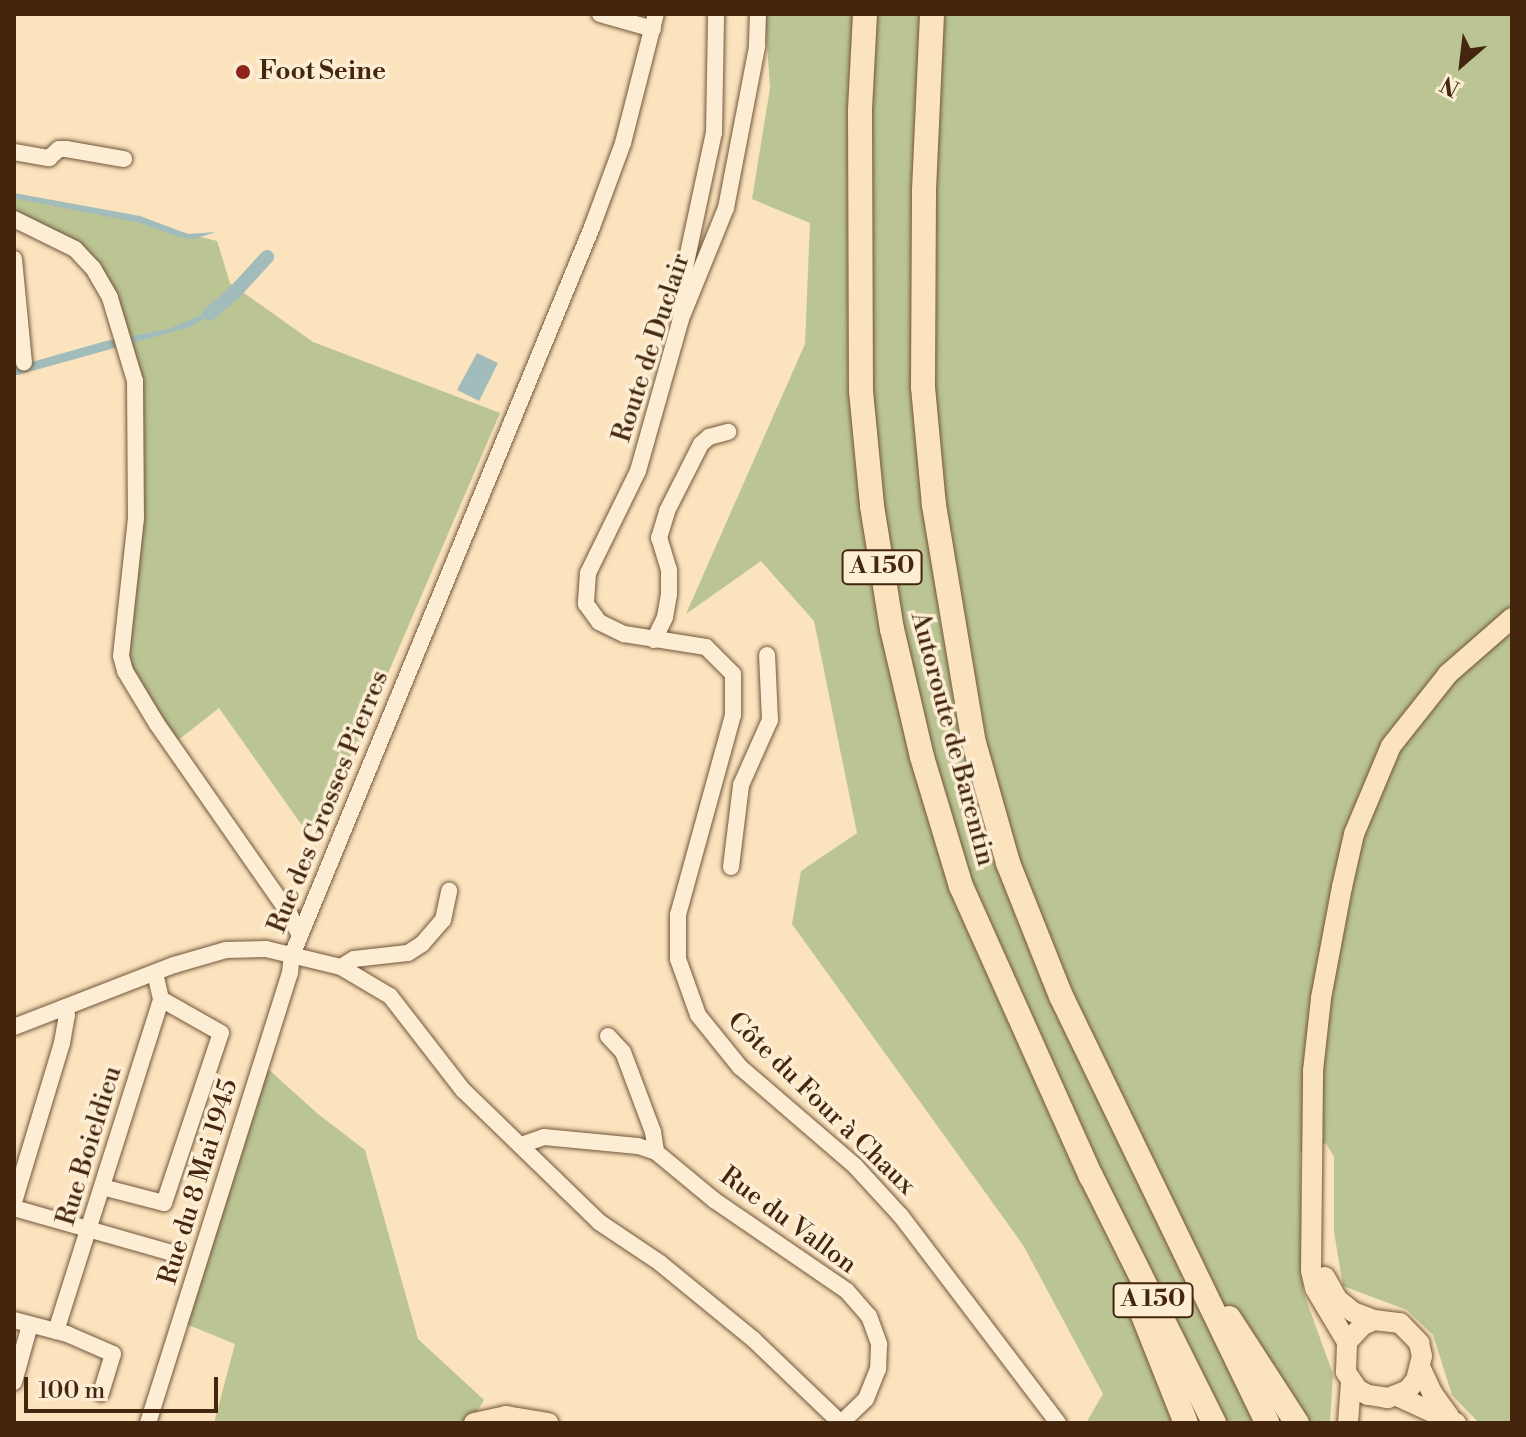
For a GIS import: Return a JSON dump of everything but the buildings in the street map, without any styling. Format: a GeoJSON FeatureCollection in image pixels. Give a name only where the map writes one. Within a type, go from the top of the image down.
{"type":"FeatureCollection","features":[{"type":"Feature","properties":{"kind":"highway","name":"Autoroute de Barentin"},"geometry":{"type":"LineString","coordinates":[[865,14],[860,111],[861,391],[872,506],[892,629],[922,757],[961,886],[1091,1176],[1214,1423]]}},
{"type":"Feature","properties":{"kind":"highway","name":"Autoroute de Barentin"},"geometry":{"type":"LineString","coordinates":[[932,14],[924,193],[923,387],[934,505],[973,739],[1008,863],[1061,996],[1267,1423]]}},
{"type":"Feature","properties":{"kind":"highway"},"geometry":{"type":"LineString","coordinates":[[1091,1176],[1186,1423]]}},
{"type":"Feature","properties":{"kind":"highway"},"geometry":{"type":"LineString","coordinates":[[1185,1258],[1236,1328],[1297,1423]]}},
{"type":"Feature","properties":{"kind":"main road"},"geometry":{"type":"LineString","coordinates":[[1347,1342],[1315,1288],[1311,1270],[1315,1056],[1321,998],[1354,834],[1391,746],[1419,706],[1448,674],[1512,618]]}},
{"type":"Feature","properties":{"kind":"main road"},"geometry":{"type":"LineString","coordinates":[[1313,1237],[1327,1284],[1337,1299],[1353,1312],[1374,1320],[1400,1323],[1411,1331],[1422,1356],[1421,1369],[1408,1390],[1388,1397],[1359,1423]]}},
{"type":"Feature","properties":{"kind":"main road"},"geometry":{"type":"LineString","coordinates":[[1348,1423],[1351,1382],[1344,1362],[1347,1342],[1363,1325],[1374,1320]]}},
{"type":"Feature","properties":{"kind":"main road"},"geometry":{"type":"LineString","coordinates":[[1421,1369],[1432,1393],[1454,1421]]}},
{"type":"Feature","properties":{"kind":"main road"},"geometry":{"type":"LineString","coordinates":[[1351,1382],[1368,1395],[1388,1397],[1454,1421]]}},
{"type":"Feature","properties":{"kind":"main road"},"geometry":{"type":"LineString","coordinates":[[474,1423],[506,1416],[548,1423]]}},
{"type":"Feature","properties":{"kind":"street"},"geometry":{"type":"LineString","coordinates":[[600,14],[655,22]]}},
{"type":"Feature","properties":{"kind":"street"},"geometry":{"type":"LineString","coordinates":[[681,319],[680,291],[714,133],[716,14]]}},
{"type":"Feature","properties":{"kind":"street","name":"Route de Duclair"},"geometry":{"type":"LineString","coordinates":[[657,640],[624,634],[599,622],[586,604],[588,573],[638,471],[681,319],[726,208],[757,47],[758,14]]}},
{"type":"Feature","properties":{"kind":"street","name":"Rue des Grosses Pierres"},"geometry":{"type":"LineString","coordinates":[[655,22],[623,143],[592,227],[292,955],[341,967],[390,996],[413,1023],[440,1066],[599,1222],[660,1263],[754,1340],[841,1423]]}},
{"type":"Feature","properties":{"kind":"street"},"geometry":{"type":"LineString","coordinates":[[14,152],[49,158],[59,149],[66,149],[124,159]]}},
{"type":"Feature","properties":{"kind":"street"},"geometry":{"type":"LineString","coordinates":[[14,219],[75,249],[93,268],[110,298],[135,381],[136,518],[121,656],[125,671],[157,724],[289,913],[300,936]]}},
{"type":"Feature","properties":{"kind":"street"},"geometry":{"type":"LineString","coordinates":[[14,259],[24,363]]}},
{"type":"Feature","properties":{"kind":"street"},"geometry":{"type":"LineString","coordinates":[[657,640],[669,594],[669,570],[659,538],[667,511],[701,444],[709,437],[728,432]]}},
{"type":"Feature","properties":{"kind":"street","name":"Côte du Four à Chaux"},"geometry":{"type":"LineString","coordinates":[[657,640],[706,647],[733,674],[733,715],[678,915],[678,959],[698,1015],[740,1067],[855,1166],[901,1216],[1058,1423]]}},
{"type":"Feature","properties":{"kind":"street"},"geometry":{"type":"LineString","coordinates":[[731,867],[741,785],[770,720],[767,655]]}},
{"type":"Feature","properties":{"kind":"street"},"geometry":{"type":"LineString","coordinates":[[717,776],[741,785]]}},
{"type":"Feature","properties":{"kind":"street"},"geometry":{"type":"LineString","coordinates":[[341,967],[354,959],[408,953],[422,944],[443,920],[449,891]]}},
{"type":"Feature","properties":{"kind":"street"},"geometry":{"type":"LineString","coordinates":[[14,1027],[226,950],[260,948],[292,955]]}},
{"type":"Feature","properties":{"kind":"street","name":"Rue du 8 Mai 1945"},"geometry":{"type":"LineString","coordinates":[[148,1423],[290,973],[292,955]]}},
{"type":"Feature","properties":{"kind":"street"},"geometry":{"type":"LineString","coordinates":[[102,1187],[164,1203],[221,1033],[161,999],[155,974]]}},
{"type":"Feature","properties":{"kind":"street","name":"Rue Boieldieu"},"geometry":{"type":"LineString","coordinates":[[56,1331],[161,999]]}},
{"type":"Feature","properties":{"kind":"street"},"geometry":{"type":"LineString","coordinates":[[64,1008],[67,1015],[62,1043],[14,1205],[172,1253]]}},
{"type":"Feature","properties":{"kind":"street"},"geometry":{"type":"LineString","coordinates":[[608,1036],[623,1052],[653,1132],[656,1152]]}},
{"type":"Feature","properties":{"kind":"street","name":"Rue du Vallon"},"geometry":{"type":"LineString","coordinates":[[521,1145],[544,1137],[638,1146],[656,1152],[714,1200],[847,1291],[869,1316],[879,1344],[878,1369],[866,1399],[841,1423]]}},
{"type":"Feature","properties":{"kind":"street"},"geometry":{"type":"LineString","coordinates":[[14,1382],[22,1322],[56,1331],[113,1354],[101,1393]]}},
{"type":"Feature","properties":{"kind":"green space"},"geometry":{"type":"Polygon","coordinates":[[[765,14],[1512,14],[1512,1423],[1479,1423],[1452,1395],[1433,1335],[1407,1310],[1343,1286],[1334,1232],[1334,1157],[1326,1143],[1300,1153],[1303,1291],[1333,1374],[1330,1423],[1086,1423],[1103,1394],[1023,1245],[792,924],[801,871],[857,833],[814,621],[761,561],[686,614],[805,344],[810,223],[752,199],[770,88],[765,14]]]}},
{"type":"Feature","properties":{"kind":"green space"},"geometry":{"type":"Polygon","coordinates":[[[14,197],[111,214],[217,241],[230,283],[313,342],[500,413],[321,829],[301,824],[219,708],[172,745],[125,671],[135,381],[93,268],[14,219],[14,197]]]}},
{"type":"Feature","properties":{"kind":"green space"},"geometry":{"type":"Polygon","coordinates":[[[268,1069],[318,1114],[365,1150],[418,1339],[484,1400],[470,1423],[214,1423],[235,1344],[174,1319],[268,1069]]]}},
{"type":"Feature","properties":{"kind":"water"},"geometry":{"type":"Polygon","coordinates":[[[14,193],[140,216],[188,234],[216,232],[194,239],[182,238],[140,223],[14,198],[14,193]]]}},
{"type":"Feature","properties":{"kind":"water"},"geometry":{"type":"Polygon","coordinates":[[[223,300],[226,304],[190,327],[14,376],[14,367],[106,341],[168,329],[206,313],[223,300]]]}},
{"type":"Feature","properties":{"kind":"water"},"geometry":{"type":"Polygon","coordinates":[[[477,353],[498,363],[479,401],[457,390],[477,353]]]}},
{"type":"Feature","properties":{"kind":"waterway"},"geometry":{"type":"LineString","coordinates":[[209,314],[234,293],[267,257]]}},
{"type":"Feature","properties":{"kind":"place","name":"Foot Seine"},"geometry":{"type":"Point","coordinates":[243,72]}}]}
